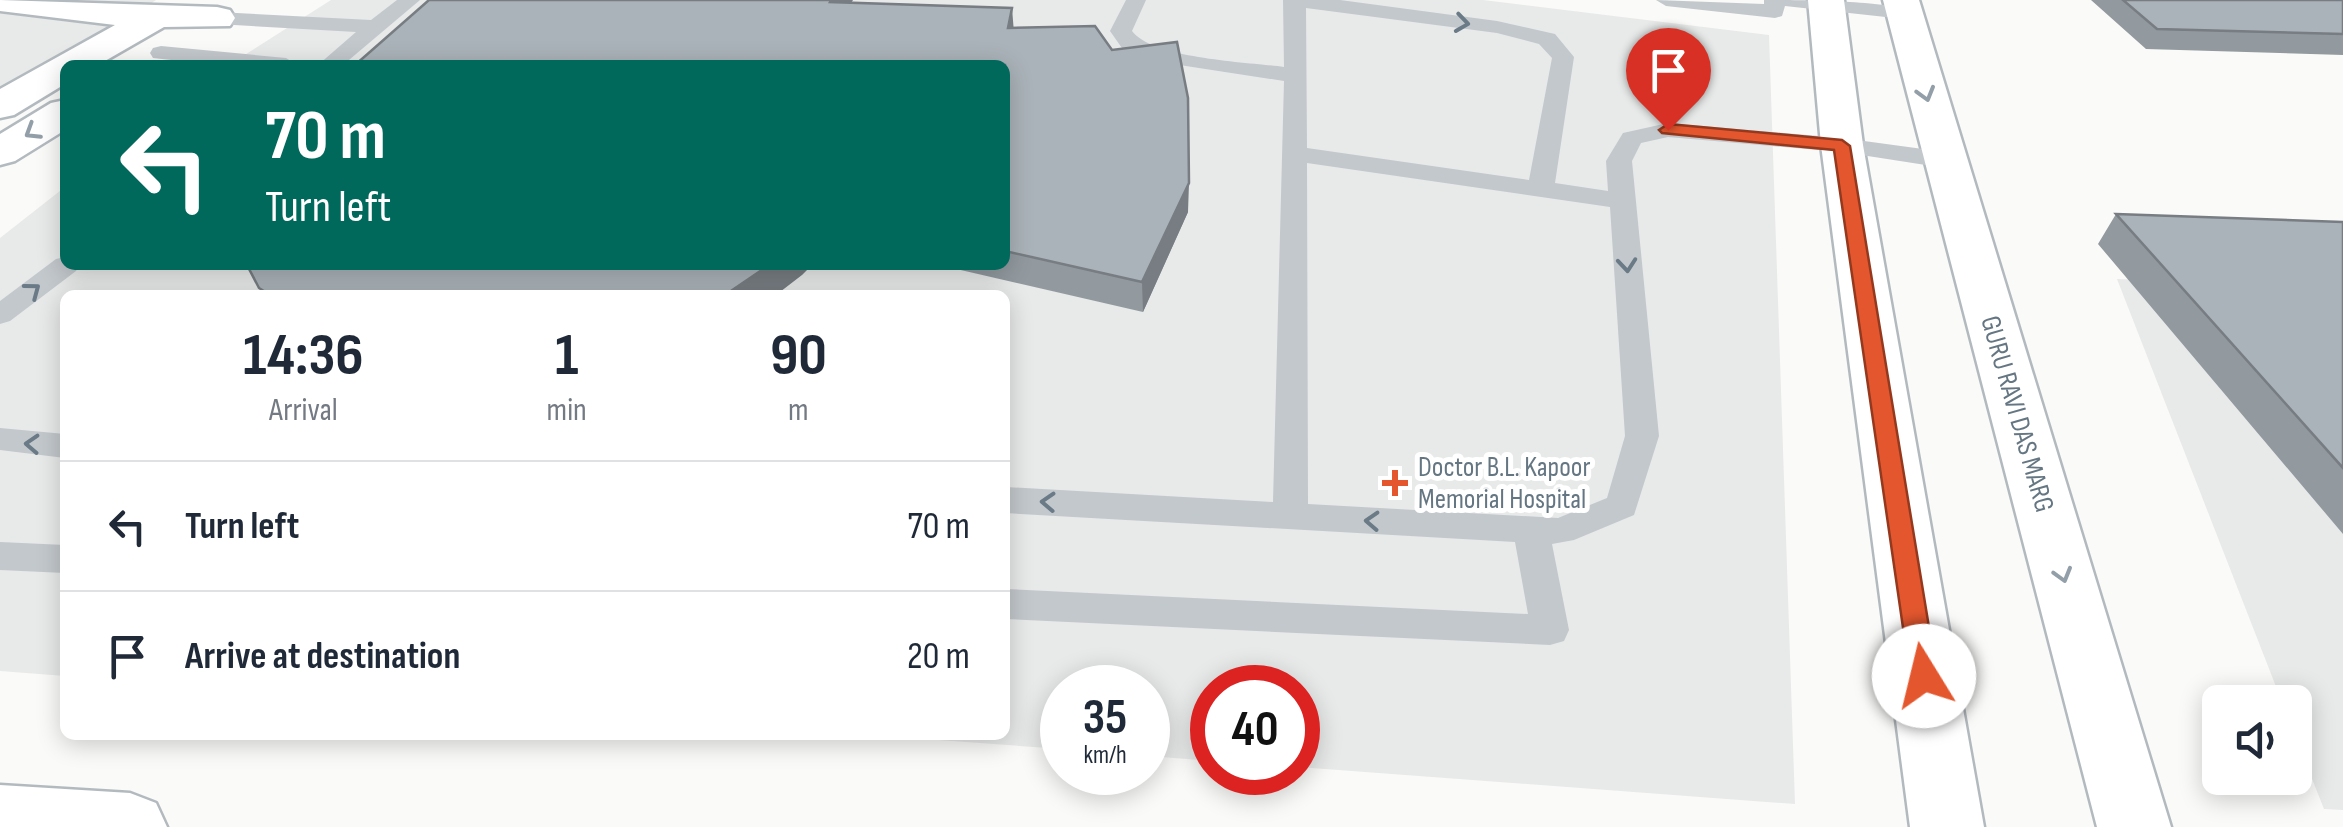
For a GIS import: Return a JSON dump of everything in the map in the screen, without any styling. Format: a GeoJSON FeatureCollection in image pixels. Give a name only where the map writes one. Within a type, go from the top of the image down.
{"type":"FeatureCollection","features":[{"type":"Feature","properties":{"kind":"street"},"geometry":{"type":"LineString","coordinates":[[0,0],[184,26]]}},
{"type":"Feature","properties":{"kind":"street"},"geometry":{"type":"LineString","coordinates":[[1802,1],[1842,146],[1947,827]]}},
{"type":"Feature","properties":{"kind":"street","name":"GURU RAVI DAS MARG"},"geometry":{"type":"LineString","coordinates":[[1903,7],[2143,817]]}},
{"type":"Feature","properties":{"kind":"street"},"geometry":{"type":"LineString","coordinates":[[0,105],[49,49],[184,26]]}},
{"type":"Feature","properties":{"kind":"street"},"geometry":{"type":"LineString","coordinates":[[0,152],[60,115]]}},
{"type":"Feature","properties":{"kind":"street"},"geometry":{"type":"LineString","coordinates":[[0,819],[130,827]]}},
{"type":"Feature","properties":{"kind":"lane"},"geometry":{"type":"LineString","coordinates":[[335,60],[410,0]]}},
{"type":"Feature","properties":{"kind":"lane"},"geometry":{"type":"LineString","coordinates":[[1136,0],[1121,31],[1132,46],[1168,57],[1295,76]]}},
{"type":"Feature","properties":{"kind":"lane"},"geometry":{"type":"LineString","coordinates":[[1290,516],[1295,0],[1497,27],[1546,38],[1563,58],[1541,188]]}},
{"type":"Feature","properties":{"kind":"lane"},"geometry":{"type":"LineString","coordinates":[[1666,0],[1776,12],[1802,1],[1903,7]]}},
{"type":"Feature","properties":{"kind":"lane"},"geometry":{"type":"LineString","coordinates":[[184,26],[374,27]]}},
{"type":"Feature","properties":{"kind":"lane"},"geometry":{"type":"LineString","coordinates":[[184,26],[273,60]]}},
{"type":"Feature","properties":{"kind":"lane"},"geometry":{"type":"LineString","coordinates":[[1010,500],[1561,531],[1622,506],[1642,436],[1619,161],[1632,138],[1668,130],[1946,160]]}},
{"type":"Feature","properties":{"kind":"lane"},"geometry":{"type":"LineString","coordinates":[[1295,154],[1622,201]]}},
{"type":"Feature","properties":{"kind":"lane"},"geometry":{"type":"LineString","coordinates":[[0,315],[60,270]]}},
{"type":"Feature","properties":{"kind":"lane"},"geometry":{"type":"LineString","coordinates":[[0,440],[60,446]]}},
{"type":"Feature","properties":{"kind":"lane"},"geometry":{"type":"LineString","coordinates":[[1010,604],[1550,630],[1531,530]]}},
{"type":"Feature","properties":{"kind":"lane"},"geometry":{"type":"LineString","coordinates":[[0,556],[60,559]]}},
{"type":"Feature","properties":{"kind":"shaded area"},"geometry":{"type":"Polygon","coordinates":[[[0,0],[156,0],[60,60],[0,102],[0,0]]]}},
{"type":"Feature","properties":{"kind":"shaded area","name":"Doctor B.L. Kapoor Memorial Hospital"},"geometry":{"type":"Polygon","coordinates":[[[331,0],[1483,0],[1769,35],[1795,804],[1320,769],[1320,665],[1190,665],[1190,759],[1170,758],[1170,665],[1040,665],[1040,747],[937,740],[1010,740],[1010,290],[60,290],[60,676],[0,671],[0,238],[60,191],[60,270],[1010,270],[1010,60],[237,60],[331,0]]]}},
{"type":"Feature","properties":{"kind":"shaded area"},"geometry":{"type":"Polygon","coordinates":[[[2117,279],[2343,287],[2343,810],[2324,809],[2312,779],[2312,685],[2275,685],[2117,279]]]}},
{"type":"Feature","properties":{"kind":"building"},"geometry":{"type":"Polygon","coordinates":[[[429,0],[831,0],[1012,8],[1008,28],[1095,26],[1112,50],[1177,42],[1188,98],[1189,183],[1142,282],[1010,252],[1010,60],[361,60],[429,0]]]}},
{"type":"Feature","properties":{"kind":"building"},"geometry":{"type":"Polygon","coordinates":[[[2123,0],[2343,0],[2343,34],[2157,29],[2123,0]]]}},
{"type":"Feature","properties":{"kind":"building"},"geometry":{"type":"Polygon","coordinates":[[[2116,214],[2343,222],[2343,468],[2116,214]]]}},
{"type":"Feature","properties":{"kind":"building"},"geometry":{"type":"Polygon","coordinates":[[[250,270],[762,270],[732,290],[259,288],[250,270]]]}},
{"type":"Feature","properties":{"kind":"place","name":"Doctor B.L. Kapoor Memorial Hospital"},"geometry":{"type":"Point","coordinates":[1395,483]}},
{"type":"Feature","properties":{"kind":"route"},"geometry":{"type":"LineString","coordinates":[[1668,130],[1842,146],[1924,676]]}}]}
